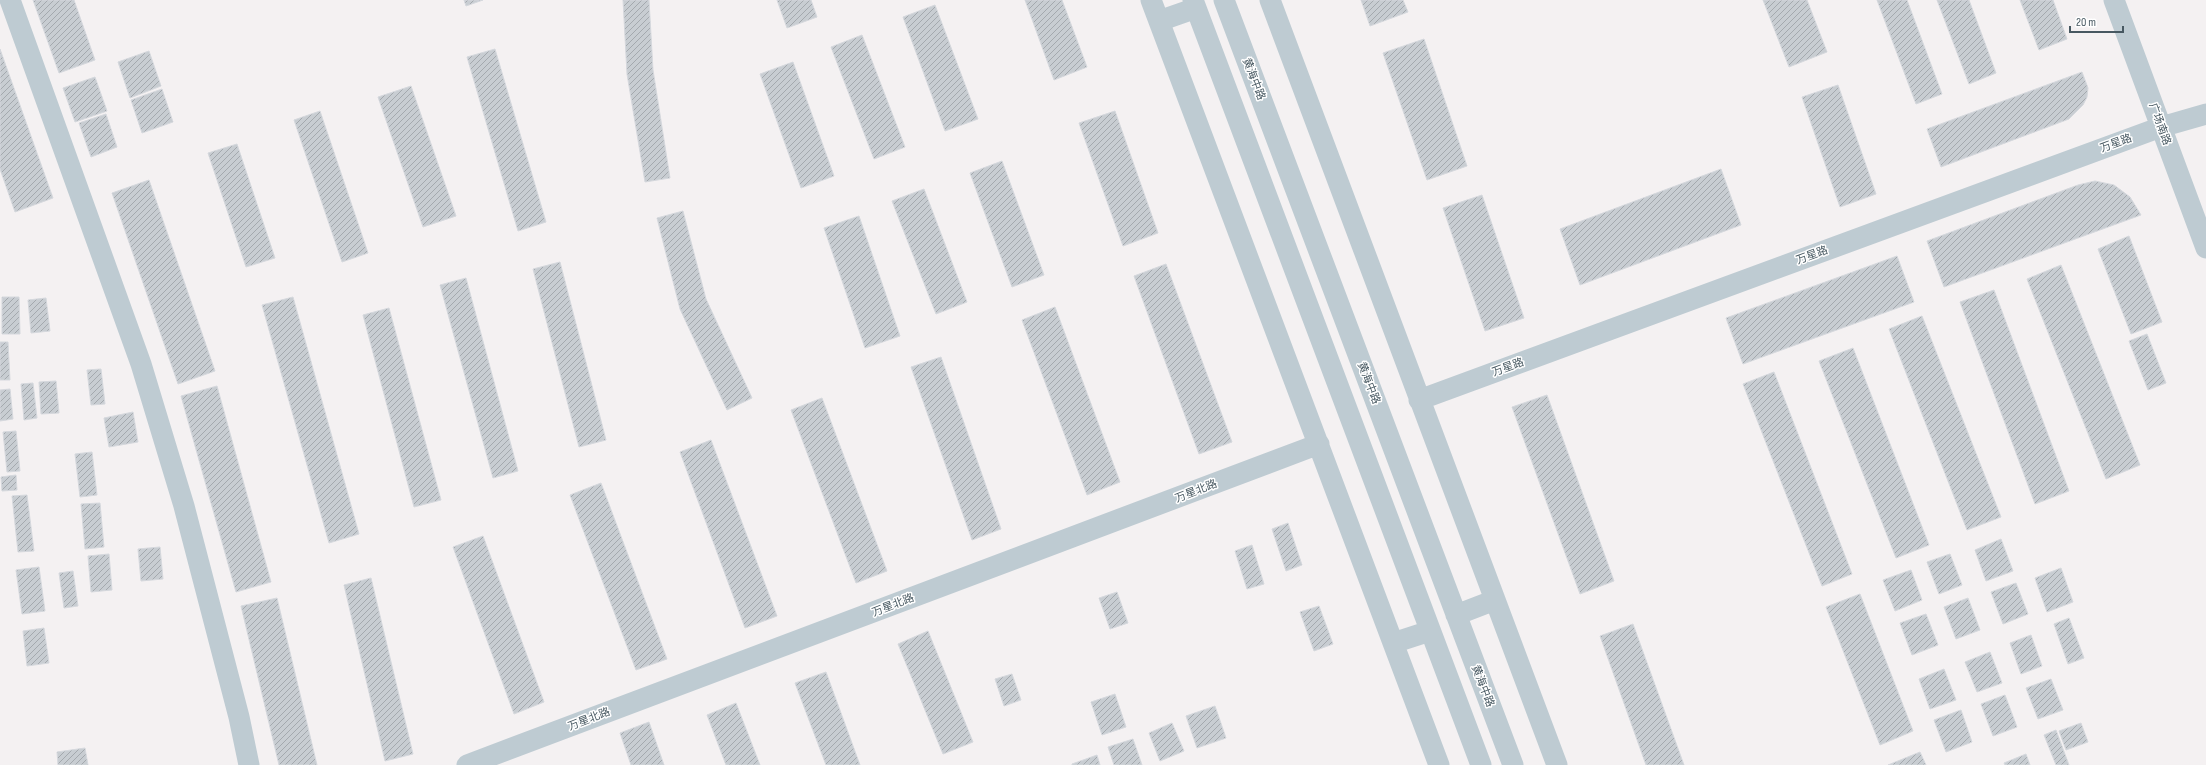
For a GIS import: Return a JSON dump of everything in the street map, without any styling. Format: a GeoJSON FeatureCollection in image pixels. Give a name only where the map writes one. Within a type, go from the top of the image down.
{"type":"FeatureCollection","features":[{"type":"Feature","properties":{"kind":"street"},"geometry":{"type":"LineString","coordinates":[[10,0],[141,364],[184,506],[239,717],[249,765]]}},
{"type":"Feature","properties":{"kind":"street"},"geometry":{"type":"LineString","coordinates":[[1151,0],[1439,765]]}},
{"type":"Feature","properties":{"kind":"street","name":"黄海中路"},"geometry":{"type":"LineString","coordinates":[[1224,0],[1513,765]]}},
{"type":"Feature","properties":{"kind":"street"},"geometry":{"type":"LineString","coordinates":[[1270,0],[1557,765]]}},
{"type":"Feature","properties":{"kind":"street","name":"广场南路"},"geometry":{"type":"LineString","coordinates":[[2114,0],[2206,248]]}},
{"type":"Feature","properties":{"kind":"street"},"geometry":{"type":"LineString","coordinates":[[1159,21],[1195,4],[1481,765]]}},
{"type":"Feature","properties":{"kind":"street","name":"万星路"},"geometry":{"type":"LineString","coordinates":[[1420,400],[2161,127],[2206,114]]}},
{"type":"Feature","properties":{"kind":"street","name":"万星北路"},"geometry":{"type":"LineString","coordinates":[[467,765],[1319,444]]}},
{"type":"Feature","properties":{"kind":"street"},"geometry":{"type":"LineString","coordinates":[[1456,615],[1495,600]]}},
{"type":"Feature","properties":{"kind":"street"},"geometry":{"type":"LineString","coordinates":[[1393,643],[1430,632]]}},
{"type":"Feature","properties":{"kind":"building"},"geometry":{"type":"Polygon","coordinates":[[[33,0],[74,0],[95,60],[59,73],[33,0]]]}},
{"type":"Feature","properties":{"kind":"building"},"geometry":{"type":"Polygon","coordinates":[[[464,0],[483,0],[466,6],[464,0]]]}},
{"type":"Feature","properties":{"kind":"building"},"geometry":{"type":"Polygon","coordinates":[[[623,0],[649,0],[653,70],[670,178],[645,182],[627,74],[623,0]]]}},
{"type":"Feature","properties":{"kind":"building"},"geometry":{"type":"Polygon","coordinates":[[[777,0],[811,0],[817,17],[787,28],[777,0]]]}},
{"type":"Feature","properties":{"kind":"building"},"geometry":{"type":"Polygon","coordinates":[[[1025,0],[1062,0],[1087,67],[1054,80],[1025,0]]]}},
{"type":"Feature","properties":{"kind":"building"},"geometry":{"type":"Polygon","coordinates":[[[1361,0],[1403,0],[1408,12],[1370,26],[1361,0]]]}},
{"type":"Feature","properties":{"kind":"building"},"geometry":{"type":"Polygon","coordinates":[[[1763,0],[1807,0],[1827,52],[1789,67],[1763,0]]]}},
{"type":"Feature","properties":{"kind":"building"},"geometry":{"type":"Polygon","coordinates":[[[1877,0],[1907,0],[1942,94],[1916,104],[1877,0]]]}},
{"type":"Feature","properties":{"kind":"building"},"geometry":{"type":"Polygon","coordinates":[[[1937,0],[1969,0],[1996,73],[1969,84],[1937,0]]]}},
{"type":"Feature","properties":{"kind":"building"},"geometry":{"type":"Polygon","coordinates":[[[2020,0],[2053,0],[2067,39],[2039,50],[2020,0]]]}},
{"type":"Feature","properties":{"kind":"building"},"geometry":{"type":"Polygon","coordinates":[[[935,5],[978,119],[945,131],[903,17],[935,5]]]}},
{"type":"Feature","properties":{"kind":"building"},"geometry":{"type":"Polygon","coordinates":[[[862,35],[905,147],[874,159],[831,47],[862,35]]]}},
{"type":"Feature","properties":{"kind":"building"},"geometry":{"type":"Polygon","coordinates":[[[1424,39],[1467,166],[1427,180],[1383,53],[1424,39]]]}},
{"type":"Feature","properties":{"kind":"building"},"geometry":{"type":"Polygon","coordinates":[[[0,49],[53,198],[15,212],[0,169],[0,49]]]}},
{"type":"Feature","properties":{"kind":"building"},"geometry":{"type":"Polygon","coordinates":[[[495,49],[546,222],[518,231],[467,57],[495,49]]]}},
{"type":"Feature","properties":{"kind":"building"},"geometry":{"type":"Polygon","coordinates":[[[149,51],[161,86],[130,98],[118,62],[149,51]]]}},
{"type":"Feature","properties":{"kind":"building"},"geometry":{"type":"Polygon","coordinates":[[[793,62],[834,176],[801,188],[760,74],[793,62]]]}},
{"type":"Feature","properties":{"kind":"building"},"geometry":{"type":"Polygon","coordinates":[[[2082,72],[2088,88],[2087,97],[2083,105],[2069,119],[1941,167],[1927,129],[2082,72]]]}},
{"type":"Feature","properties":{"kind":"building"},"geometry":{"type":"Polygon","coordinates":[[[95,77],[107,111],[75,122],[63,88],[95,77]]]}},
{"type":"Feature","properties":{"kind":"building"},"geometry":{"type":"Polygon","coordinates":[[[1838,85],[1876,194],[1840,207],[1802,97],[1838,85]]]}},
{"type":"Feature","properties":{"kind":"building"},"geometry":{"type":"Polygon","coordinates":[[[411,86],[456,216],[423,227],[378,97],[411,86]]]}},
{"type":"Feature","properties":{"kind":"building"},"geometry":{"type":"Polygon","coordinates":[[[162,89],[173,122],[142,133],[131,100],[162,89]]]}},
{"type":"Feature","properties":{"kind":"building"},"geometry":{"type":"Polygon","coordinates":[[[320,111],[368,253],[342,262],[294,120],[320,111]]]}},
{"type":"Feature","properties":{"kind":"building"},"geometry":{"type":"Polygon","coordinates":[[[1115,111],[1158,233],[1123,246],[1079,123],[1115,111]]]}},
{"type":"Feature","properties":{"kind":"building"},"geometry":{"type":"Polygon","coordinates":[[[106,114],[117,147],[91,157],[79,123],[106,114]]]}},
{"type":"Feature","properties":{"kind":"building"},"geometry":{"type":"Polygon","coordinates":[[[237,144],[275,258],[246,267],[208,153],[237,144]]]}},
{"type":"Feature","properties":{"kind":"building"},"geometry":{"type":"Polygon","coordinates":[[[1002,161],[1044,275],[1012,287],[970,173],[1002,161]]]}},
{"type":"Feature","properties":{"kind":"building"},"geometry":{"type":"Polygon","coordinates":[[[1721,169],[1741,225],[1580,285],[1560,229],[1721,169]]]}},
{"type":"Feature","properties":{"kind":"building"},"geometry":{"type":"Polygon","coordinates":[[[149,180],[215,371],[178,384],[112,193],[149,180]]]}},
{"type":"Feature","properties":{"kind":"building"},"geometry":{"type":"Polygon","coordinates":[[[2095,181],[2114,185],[2130,197],[2141,215],[1944,287],[1927,241],[2078,185],[2095,181]]]}},
{"type":"Feature","properties":{"kind":"building"},"geometry":{"type":"Polygon","coordinates":[[[924,189],[967,302],[936,314],[892,201],[924,189]]]}},
{"type":"Feature","properties":{"kind":"building"},"geometry":{"type":"Polygon","coordinates":[[[1482,195],[1524,318],[1485,331],[1443,208],[1482,195]]]}},
{"type":"Feature","properties":{"kind":"building"},"geometry":{"type":"Polygon","coordinates":[[[683,211],[706,299],[752,398],[727,410],[680,309],[657,218],[683,211]]]}},
{"type":"Feature","properties":{"kind":"building"},"geometry":{"type":"Polygon","coordinates":[[[859,216],[900,336],[865,348],[824,228],[859,216]]]}},
{"type":"Feature","properties":{"kind":"building"},"geometry":{"type":"Polygon","coordinates":[[[2129,236],[2162,322],[2131,334],[2098,249],[2129,236]]]}},
{"type":"Feature","properties":{"kind":"building"},"geometry":{"type":"Polygon","coordinates":[[[1897,256],[1914,302],[1743,364],[1726,318],[1897,256]]]}},
{"type":"Feature","properties":{"kind":"building"},"geometry":{"type":"Polygon","coordinates":[[[560,262],[606,440],[579,447],[533,269],[560,262]]]}},
{"type":"Feature","properties":{"kind":"building"},"geometry":{"type":"Polygon","coordinates":[[[1166,264],[1232,442],[1199,454],[1134,276],[1166,264]]]}},
{"type":"Feature","properties":{"kind":"building"},"geometry":{"type":"Polygon","coordinates":[[[2061,265],[2140,465],[2106,479],[2027,279],[2061,265]]]}},
{"type":"Feature","properties":{"kind":"building"},"geometry":{"type":"Polygon","coordinates":[[[466,278],[518,471],[493,478],[440,285],[466,278]]]}},
{"type":"Feature","properties":{"kind":"building"},"geometry":{"type":"Polygon","coordinates":[[[1994,290],[2069,491],[2035,504],[1960,302],[1994,290]]]}},
{"type":"Feature","properties":{"kind":"building"},"geometry":{"type":"Polygon","coordinates":[[[2,297],[19,297],[20,334],[2,334],[2,297]]]}},
{"type":"Feature","properties":{"kind":"building"},"geometry":{"type":"Polygon","coordinates":[[[293,297],[359,534],[329,543],[262,305],[293,297]]]}},
{"type":"Feature","properties":{"kind":"building"},"geometry":{"type":"Polygon","coordinates":[[[46,298],[50,331],[31,333],[28,300],[46,298]]]}},
{"type":"Feature","properties":{"kind":"building"},"geometry":{"type":"Polygon","coordinates":[[[1055,307],[1120,482],[1087,495],[1022,320],[1055,307]]]}},
{"type":"Feature","properties":{"kind":"building"},"geometry":{"type":"Polygon","coordinates":[[[389,308],[441,500],[414,507],[363,315],[389,308]]]}},
{"type":"Feature","properties":{"kind":"building"},"geometry":{"type":"Polygon","coordinates":[[[1922,316],[2001,517],[1967,530],[1889,329],[1922,316]]]}},
{"type":"Feature","properties":{"kind":"building"},"geometry":{"type":"Polygon","coordinates":[[[2147,334],[2166,383],[2148,390],[2129,341],[2147,334]]]}},
{"type":"Feature","properties":{"kind":"building"},"geometry":{"type":"Polygon","coordinates":[[[0,342],[8,342],[10,380],[0,380],[0,342]]]}},
{"type":"Feature","properties":{"kind":"building"},"geometry":{"type":"Polygon","coordinates":[[[1853,348],[1929,545],[1896,558],[1819,361],[1853,348]]]}},
{"type":"Feature","properties":{"kind":"building"},"geometry":{"type":"Polygon","coordinates":[[[941,357],[1001,529],[972,540],[911,367],[941,357]]]}},
{"type":"Feature","properties":{"kind":"building"},"geometry":{"type":"Polygon","coordinates":[[[101,369],[105,404],[91,405],[87,370],[101,369]]]}},
{"type":"Feature","properties":{"kind":"building"},"geometry":{"type":"Polygon","coordinates":[[[1774,372],[1852,574],[1822,586],[1743,384],[1774,372]]]}},
{"type":"Feature","properties":{"kind":"building"},"geometry":{"type":"Polygon","coordinates":[[[56,381],[59,413],[41,414],[39,382],[56,381]]]}},
{"type":"Feature","properties":{"kind":"building"},"geometry":{"type":"Polygon","coordinates":[[[33,383],[37,418],[24,420],[21,384],[33,383]]]}},
{"type":"Feature","properties":{"kind":"building"},"geometry":{"type":"Polygon","coordinates":[[[217,386],[271,582],[236,592],[181,396],[217,386]]]}},
{"type":"Feature","properties":{"kind":"building"},"geometry":{"type":"Polygon","coordinates":[[[10,389],[13,419],[0,421],[0,390],[10,389]]]}},
{"type":"Feature","properties":{"kind":"building"},"geometry":{"type":"Polygon","coordinates":[[[1547,395],[1614,581],[1580,594],[1512,407],[1547,395]]]}},
{"type":"Feature","properties":{"kind":"building"},"geometry":{"type":"Polygon","coordinates":[[[822,398],[887,571],[856,583],[791,410],[822,398]]]}},
{"type":"Feature","properties":{"kind":"building"},"geometry":{"type":"Polygon","coordinates":[[[133,412],[138,442],[109,447],[104,418],[133,412]]]}},
{"type":"Feature","properties":{"kind":"building"},"geometry":{"type":"Polygon","coordinates":[[[16,431],[20,471],[7,472],[3,432],[16,431]]]}},
{"type":"Feature","properties":{"kind":"building"},"geometry":{"type":"Polygon","coordinates":[[[711,440],[777,616],[745,628],[680,452],[711,440]]]}},
{"type":"Feature","properties":{"kind":"building"},"geometry":{"type":"Polygon","coordinates":[[[92,452],[97,495],[80,497],[75,454],[92,452]]]}},
{"type":"Feature","properties":{"kind":"building"},"geometry":{"type":"Polygon","coordinates":[[[16,475],[17,490],[2,491],[1,477],[16,475]]]}},
{"type":"Feature","properties":{"kind":"building"},"geometry":{"type":"Polygon","coordinates":[[[601,483],[667,659],[636,670],[570,495],[601,483]]]}},
{"type":"Feature","properties":{"kind":"building"},"geometry":{"type":"Polygon","coordinates":[[[27,495],[34,551],[18,552],[12,496],[27,495]]]}},
{"type":"Feature","properties":{"kind":"building"},"geometry":{"type":"Polygon","coordinates":[[[100,503],[104,547],[85,549],[81,504],[100,503]]]}},
{"type":"Feature","properties":{"kind":"building"},"geometry":{"type":"Polygon","coordinates":[[[1288,523],[1302,565],[1286,571],[1272,529],[1288,523]]]}},
{"type":"Feature","properties":{"kind":"building"},"geometry":{"type":"Polygon","coordinates":[[[483,536],[544,702],[514,714],[453,547],[483,536]]]}},
{"type":"Feature","properties":{"kind":"building"},"geometry":{"type":"Polygon","coordinates":[[[2001,539],[2013,571],[1986,581],[1975,550],[2001,539]]]}},
{"type":"Feature","properties":{"kind":"building"},"geometry":{"type":"Polygon","coordinates":[[[1252,545],[1264,584],[1247,589],[1235,551],[1252,545]]]}},
{"type":"Feature","properties":{"kind":"building"},"geometry":{"type":"Polygon","coordinates":[[[160,547],[163,579],[141,581],[138,549],[160,547]]]}},
{"type":"Feature","properties":{"kind":"building"},"geometry":{"type":"Polygon","coordinates":[[[109,554],[112,590],[91,592],[88,556],[109,554]]]}},
{"type":"Feature","properties":{"kind":"building"},"geometry":{"type":"Polygon","coordinates":[[[1950,554],[1962,585],[1939,594],[1927,562],[1950,554]]]}},
{"type":"Feature","properties":{"kind":"building"},"geometry":{"type":"Polygon","coordinates":[[[39,567],[45,611],[22,614],[16,570],[39,567]]]}},
{"type":"Feature","properties":{"kind":"building"},"geometry":{"type":"Polygon","coordinates":[[[2061,568],[2073,602],[2047,612],[2035,578],[2061,568]]]}},
{"type":"Feature","properties":{"kind":"building"},"geometry":{"type":"Polygon","coordinates":[[[1911,570],[1922,600],[1895,611],[1883,580],[1911,570]]]}},
{"type":"Feature","properties":{"kind":"building"},"geometry":{"type":"Polygon","coordinates":[[[73,571],[78,606],[64,608],[59,573],[73,571]]]}},
{"type":"Feature","properties":{"kind":"building"},"geometry":{"type":"Polygon","coordinates":[[[371,578],[413,754],[385,761],[344,585],[371,578]]]}},
{"type":"Feature","properties":{"kind":"building"},"geometry":{"type":"Polygon","coordinates":[[[2016,583],[2028,614],[2003,624],[1991,592],[2016,583]]]}},
{"type":"Feature","properties":{"kind":"building"},"geometry":{"type":"Polygon","coordinates":[[[1117,592],[1128,623],[1110,629],[1099,598],[1117,592]]]}},
{"type":"Feature","properties":{"kind":"building"},"geometry":{"type":"Polygon","coordinates":[[[1860,594],[1913,731],[1880,745],[1826,607],[1860,594]]]}},
{"type":"Feature","properties":{"kind":"building"},"geometry":{"type":"Polygon","coordinates":[[[277,598],[317,765],[279,765],[241,606],[277,598]]]}},
{"type":"Feature","properties":{"kind":"building"},"geometry":{"type":"Polygon","coordinates":[[[1968,598],[1980,630],[1956,639],[1944,607],[1968,598]]]}},
{"type":"Feature","properties":{"kind":"building"},"geometry":{"type":"Polygon","coordinates":[[[1319,606],[1333,644],[1314,651],[1300,612],[1319,606]]]}},
{"type":"Feature","properties":{"kind":"building"},"geometry":{"type":"Polygon","coordinates":[[[1926,614],[1938,645],[1912,655],[1900,623],[1926,614]]]}},
{"type":"Feature","properties":{"kind":"building"},"geometry":{"type":"Polygon","coordinates":[[[2069,618],[2084,658],[2068,664],[2054,624],[2069,618]]]}},
{"type":"Feature","properties":{"kind":"building"},"geometry":{"type":"Polygon","coordinates":[[[1633,624],[1684,765],[1646,765],[1600,636],[1633,624]]]}},
{"type":"Feature","properties":{"kind":"building"},"geometry":{"type":"Polygon","coordinates":[[[44,628],[49,663],[27,666],[23,631],[44,628]]]}},
{"type":"Feature","properties":{"kind":"building"},"geometry":{"type":"Polygon","coordinates":[[[928,631],[973,742],[943,754],[898,644],[928,631]]]}},
{"type":"Feature","properties":{"kind":"building"},"geometry":{"type":"Polygon","coordinates":[[[2031,635],[2042,666],[2021,674],[2010,643],[2031,635]]]}},
{"type":"Feature","properties":{"kind":"building"},"geometry":{"type":"Polygon","coordinates":[[[1990,652],[2002,683],[1977,692],[1965,662],[1990,652]]]}},
{"type":"Feature","properties":{"kind":"building"},"geometry":{"type":"Polygon","coordinates":[[[1944,669],[1956,700],[1930,709],[1919,679],[1944,669]]]}},
{"type":"Feature","properties":{"kind":"building"},"geometry":{"type":"Polygon","coordinates":[[[826,672],[860,765],[826,765],[795,683],[826,672]]]}},
{"type":"Feature","properties":{"kind":"building"},"geometry":{"type":"Polygon","coordinates":[[[1012,674],[1021,700],[1004,706],[995,679],[1012,674]]]}},
{"type":"Feature","properties":{"kind":"building"},"geometry":{"type":"Polygon","coordinates":[[[2051,679],[2063,710],[2038,719],[2026,688],[2051,679]]]}},
{"type":"Feature","properties":{"kind":"building"},"geometry":{"type":"Polygon","coordinates":[[[1115,694],[1126,727],[1102,735],[1091,702],[1115,694]]]}},
{"type":"Feature","properties":{"kind":"building"},"geometry":{"type":"Polygon","coordinates":[[[2005,695],[2017,727],[1993,736],[1981,704],[2005,695]]]}},
{"type":"Feature","properties":{"kind":"building"},"geometry":{"type":"Polygon","coordinates":[[[736,703],[760,765],[726,765],[707,715],[736,703]]]}},
{"type":"Feature","properties":{"kind":"building"},"geometry":{"type":"Polygon","coordinates":[[[1215,706],[1226,738],[1197,748],[1186,716],[1215,706]]]}},
{"type":"Feature","properties":{"kind":"building"},"geometry":{"type":"Polygon","coordinates":[[[1961,710],[1972,742],[1946,752],[1934,720],[1961,710]]]}},
{"type":"Feature","properties":{"kind":"building"},"geometry":{"type":"Polygon","coordinates":[[[649,722],[664,765],[631,765],[620,733],[649,722]]]}},
{"type":"Feature","properties":{"kind":"building"},"geometry":{"type":"Polygon","coordinates":[[[1172,723],[1184,751],[1160,761],[1149,733],[1172,723]]]}},
{"type":"Feature","properties":{"kind":"building"},"geometry":{"type":"Polygon","coordinates":[[[2081,723],[2088,742],[2066,750],[2059,731],[2081,723]]]}},
{"type":"Feature","properties":{"kind":"building"},"geometry":{"type":"Polygon","coordinates":[[[2056,730],[2069,765],[2056,765],[2044,735],[2056,730]]]}},
{"type":"Feature","properties":{"kind":"building"},"geometry":{"type":"Polygon","coordinates":[[[1133,739],[1142,765],[1114,765],[1108,747],[1133,739]]]}},
{"type":"Feature","properties":{"kind":"building"},"geometry":{"type":"Polygon","coordinates":[[[85,748],[88,765],[58,765],[57,752],[85,748]]]}},
{"type":"Feature","properties":{"kind":"building"},"geometry":{"type":"Polygon","coordinates":[[[1920,752],[1926,765],[1888,765],[1920,752]]]}},
{"type":"Feature","properties":{"kind":"building"},"geometry":{"type":"Polygon","coordinates":[[[2026,754],[2030,765],[2005,765],[2004,763],[2026,754]]]}},
{"type":"Feature","properties":{"kind":"building"},"geometry":{"type":"Polygon","coordinates":[[[1097,755],[1100,765],[1072,765],[1072,764],[1097,755]]]}}]}
